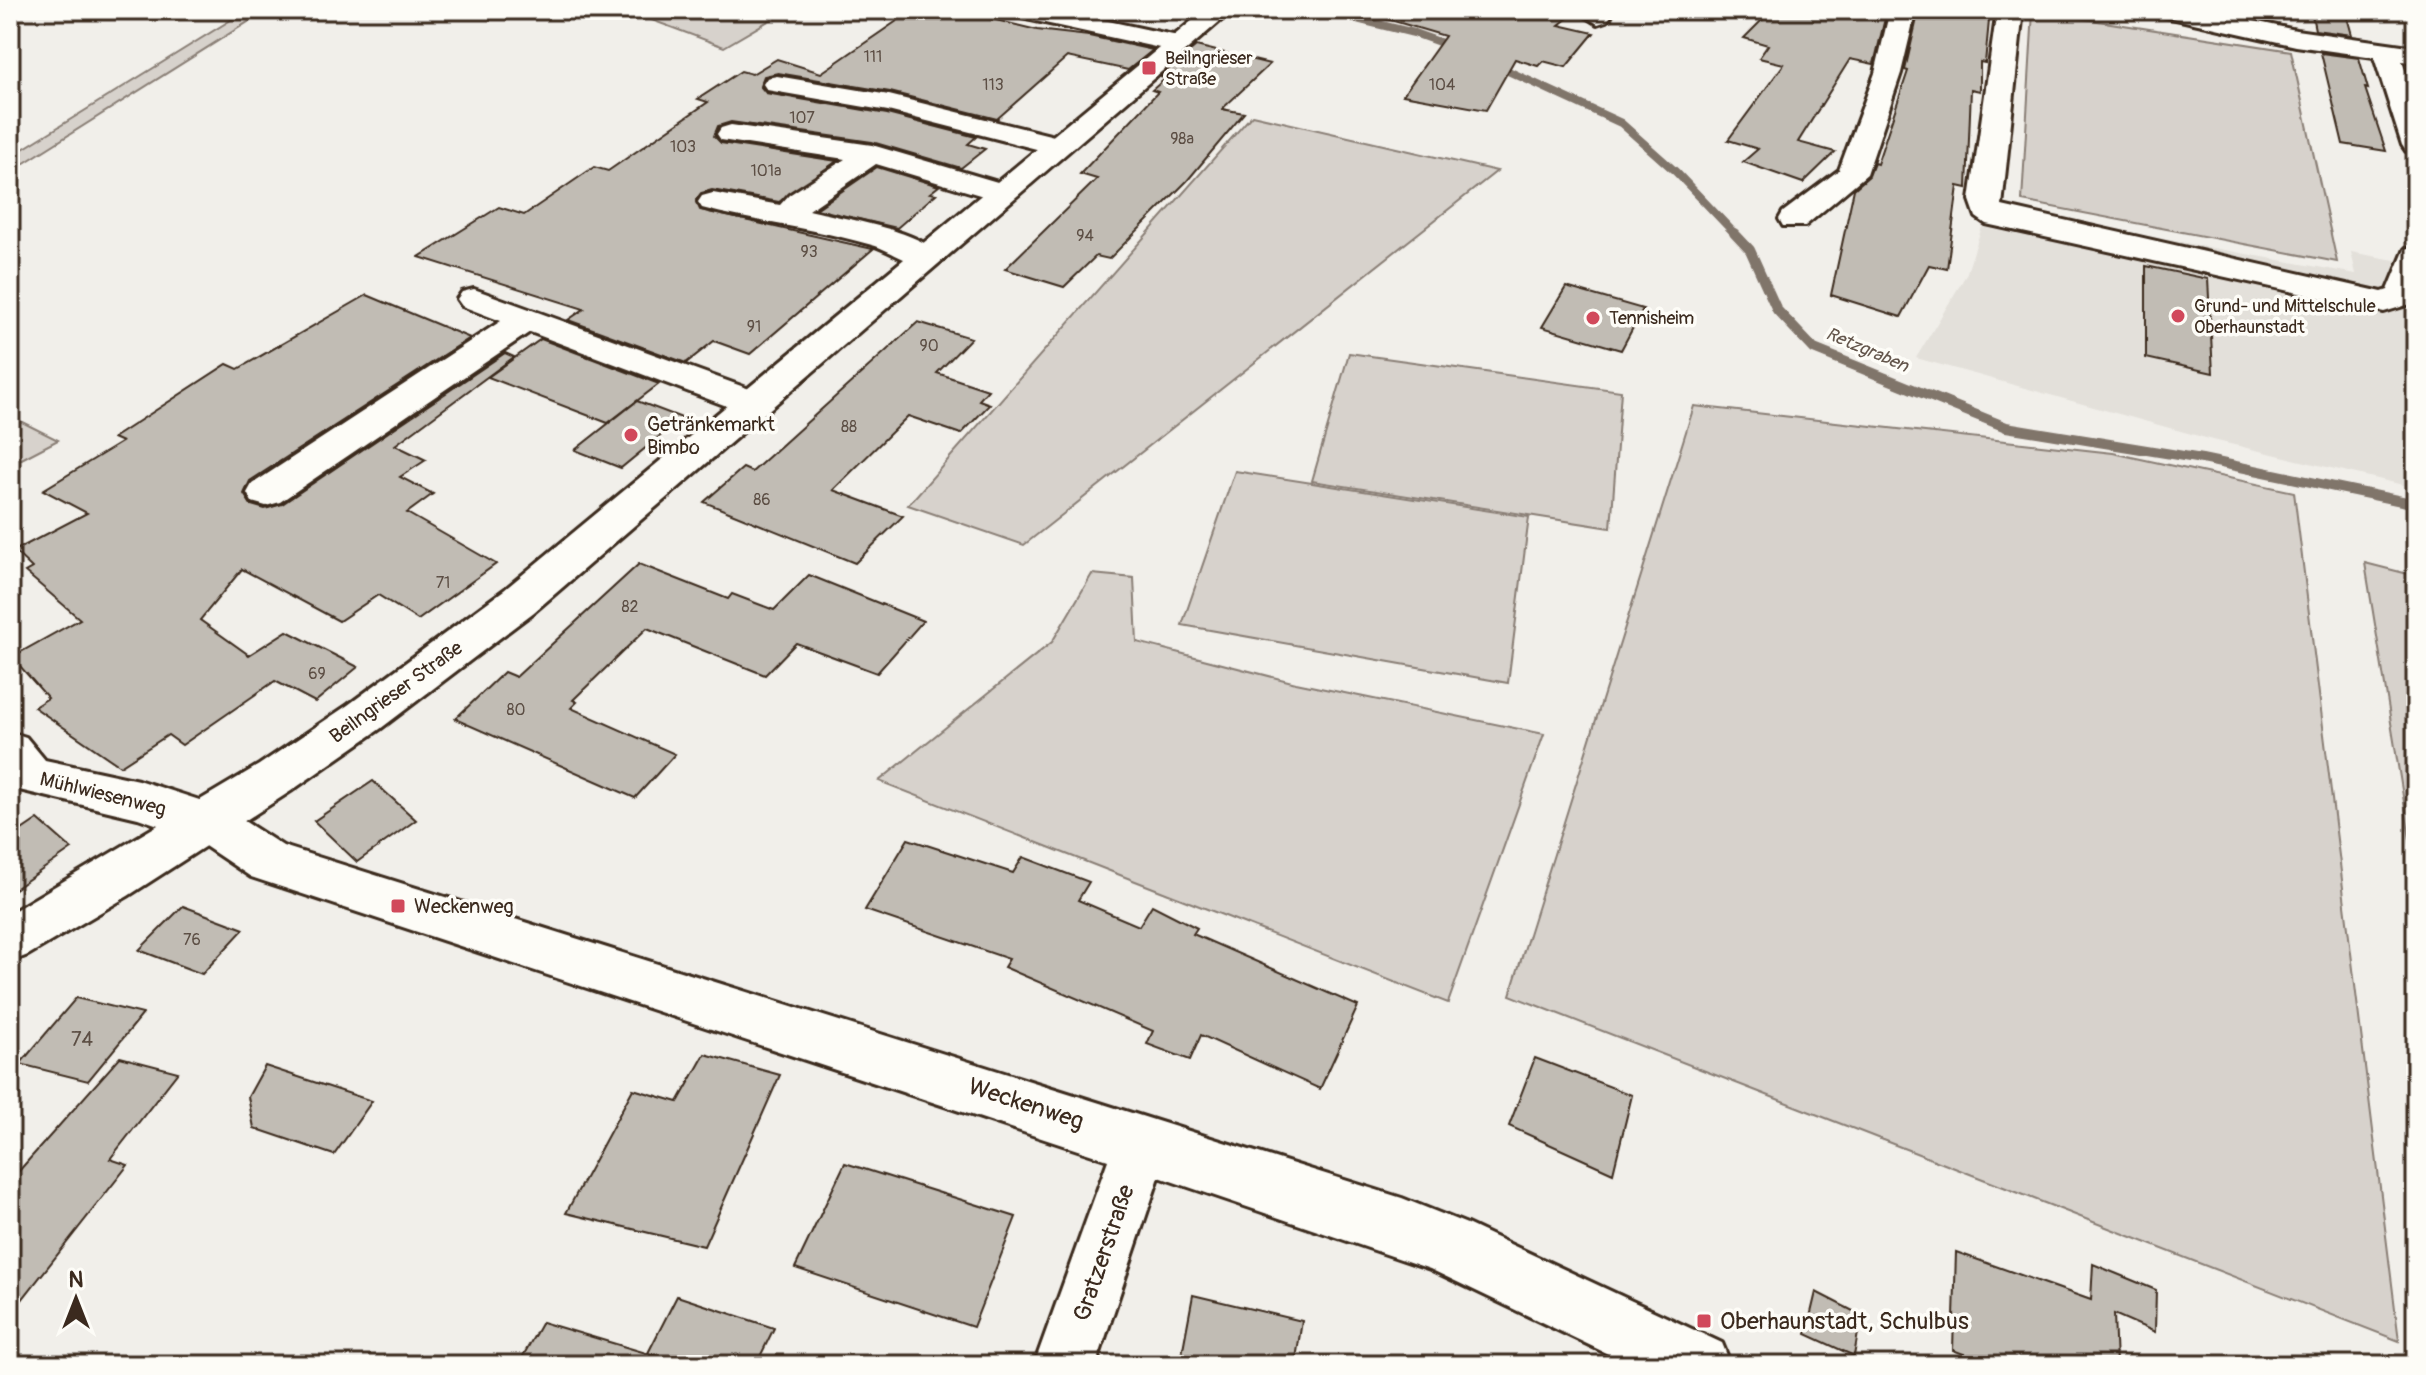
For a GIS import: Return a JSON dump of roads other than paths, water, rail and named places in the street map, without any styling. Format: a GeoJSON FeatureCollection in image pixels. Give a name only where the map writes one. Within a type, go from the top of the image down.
{"type":"FeatureCollection","features":[{"type":"Feature","properties":{"kind":"street"},"geometry":{"type":"LineString","coordinates":[[1022,10],[1178,44]]}},
{"type":"Feature","properties":{"kind":"street","name":"Beilngrieser Straße"},"geometry":{"type":"LineString","coordinates":[[10,939],[207,822],[364,717],[519,601],[924,256],[1220,10]]}},
{"type":"Feature","properties":{"kind":"street"},"geometry":{"type":"LineString","coordinates":[[1794,219],[1852,174],[1888,73],[1903,10]]}},
{"type":"Feature","properties":{"kind":"street"},"geometry":{"type":"LineString","coordinates":[[2010,10],[1987,210],[1997,217],[2384,302],[2402,296],[2416,256]]}},
{"type":"Feature","properties":{"kind":"street"},"geometry":{"type":"LineString","coordinates":[[2167,10],[2296,38],[2416,55]]}},
{"type":"Feature","properties":{"kind":"street"},"geometry":{"type":"LineString","coordinates":[[2385,51],[2416,145]]}},
{"type":"Feature","properties":{"kind":"street"},"geometry":{"type":"LineString","coordinates":[[875,100],[900,83]]}},
{"type":"Feature","properties":{"kind":"street"},"geometry":{"type":"LineString","coordinates":[[777,84],[875,100],[1056,145]]}},
{"type":"Feature","properties":{"kind":"street"},"geometry":{"type":"LineString","coordinates":[[731,134],[872,154],[1000,192]]}},
{"type":"Feature","properties":{"kind":"street"},"geometry":{"type":"LineString","coordinates":[[789,214],[800,201],[872,154]]}},
{"type":"Feature","properties":{"kind":"street"},"geometry":{"type":"LineString","coordinates":[[713,202],[769,215],[789,214],[887,239],[924,256]]}},
{"type":"Feature","properties":{"kind":"street"},"geometry":{"type":"LineString","coordinates":[[474,299],[753,403]]}},
{"type":"Feature","properties":{"kind":"street"},"geometry":{"type":"LineString","coordinates":[[266,493],[525,320]]}},
{"type":"Feature","properties":{"kind":"street","name":"Mühlwiesenweg"},"geometry":{"type":"LineString","coordinates":[[10,750],[31,776],[138,799],[207,822]]}},
{"type":"Feature","properties":{"kind":"street","name":"Weckenweg"},"geometry":{"type":"LineString","coordinates":[[207,822],[268,862],[1143,1142],[1432,1239],[1621,1346],[1700,1365]]}},
{"type":"Feature","properties":{"kind":"street","name":"Gratzerstraße"},"geometry":{"type":"LineString","coordinates":[[1065,1365],[1143,1142]]}},
{"type":"Feature","properties":{"kind":"waterway","name":"Retzgraben"},"geometry":{"type":"LineString","coordinates":[[1320,10],[1414,33],[1456,48]]}},
{"type":"Feature","properties":{"kind":"waterway","name":"Retzgraben"},"geometry":{"type":"LineString","coordinates":[[1495,65],[1621,123],[1676,172],[1736,235]]}},
{"type":"Feature","properties":{"kind":"waterway","name":"Retzgraben"},"geometry":{"type":"LineString","coordinates":[[1734,233],[1750,250],[1777,310],[1814,349],[2006,427],[2202,459],[2416,504]]}},
{"type":"Feature","properties":{"kind":"place","name":"Beilngrieser Straße"},"geometry":{"type":"Point","coordinates":[1149,68]}},
{"type":"Feature","properties":{"kind":"place","name":"Grund- und Mittelschule Oberhaunstadt"},"geometry":{"type":"Point","coordinates":[2178,316]}},
{"type":"Feature","properties":{"kind":"place","name":"Tennisheim"},"geometry":{"type":"Point","coordinates":[1593,318]}},
{"type":"Feature","properties":{"kind":"place","name":"Getränkemarkt Bimbo"},"geometry":{"type":"Point","coordinates":[631,435]}},
{"type":"Feature","properties":{"kind":"place","name":"Weckenweg"},"geometry":{"type":"Point","coordinates":[398,906]}},
{"type":"Feature","properties":{"kind":"place","name":"Oberhaunstadt, Schulbus"},"geometry":{"type":"Point","coordinates":[1704,1321]}}]}
